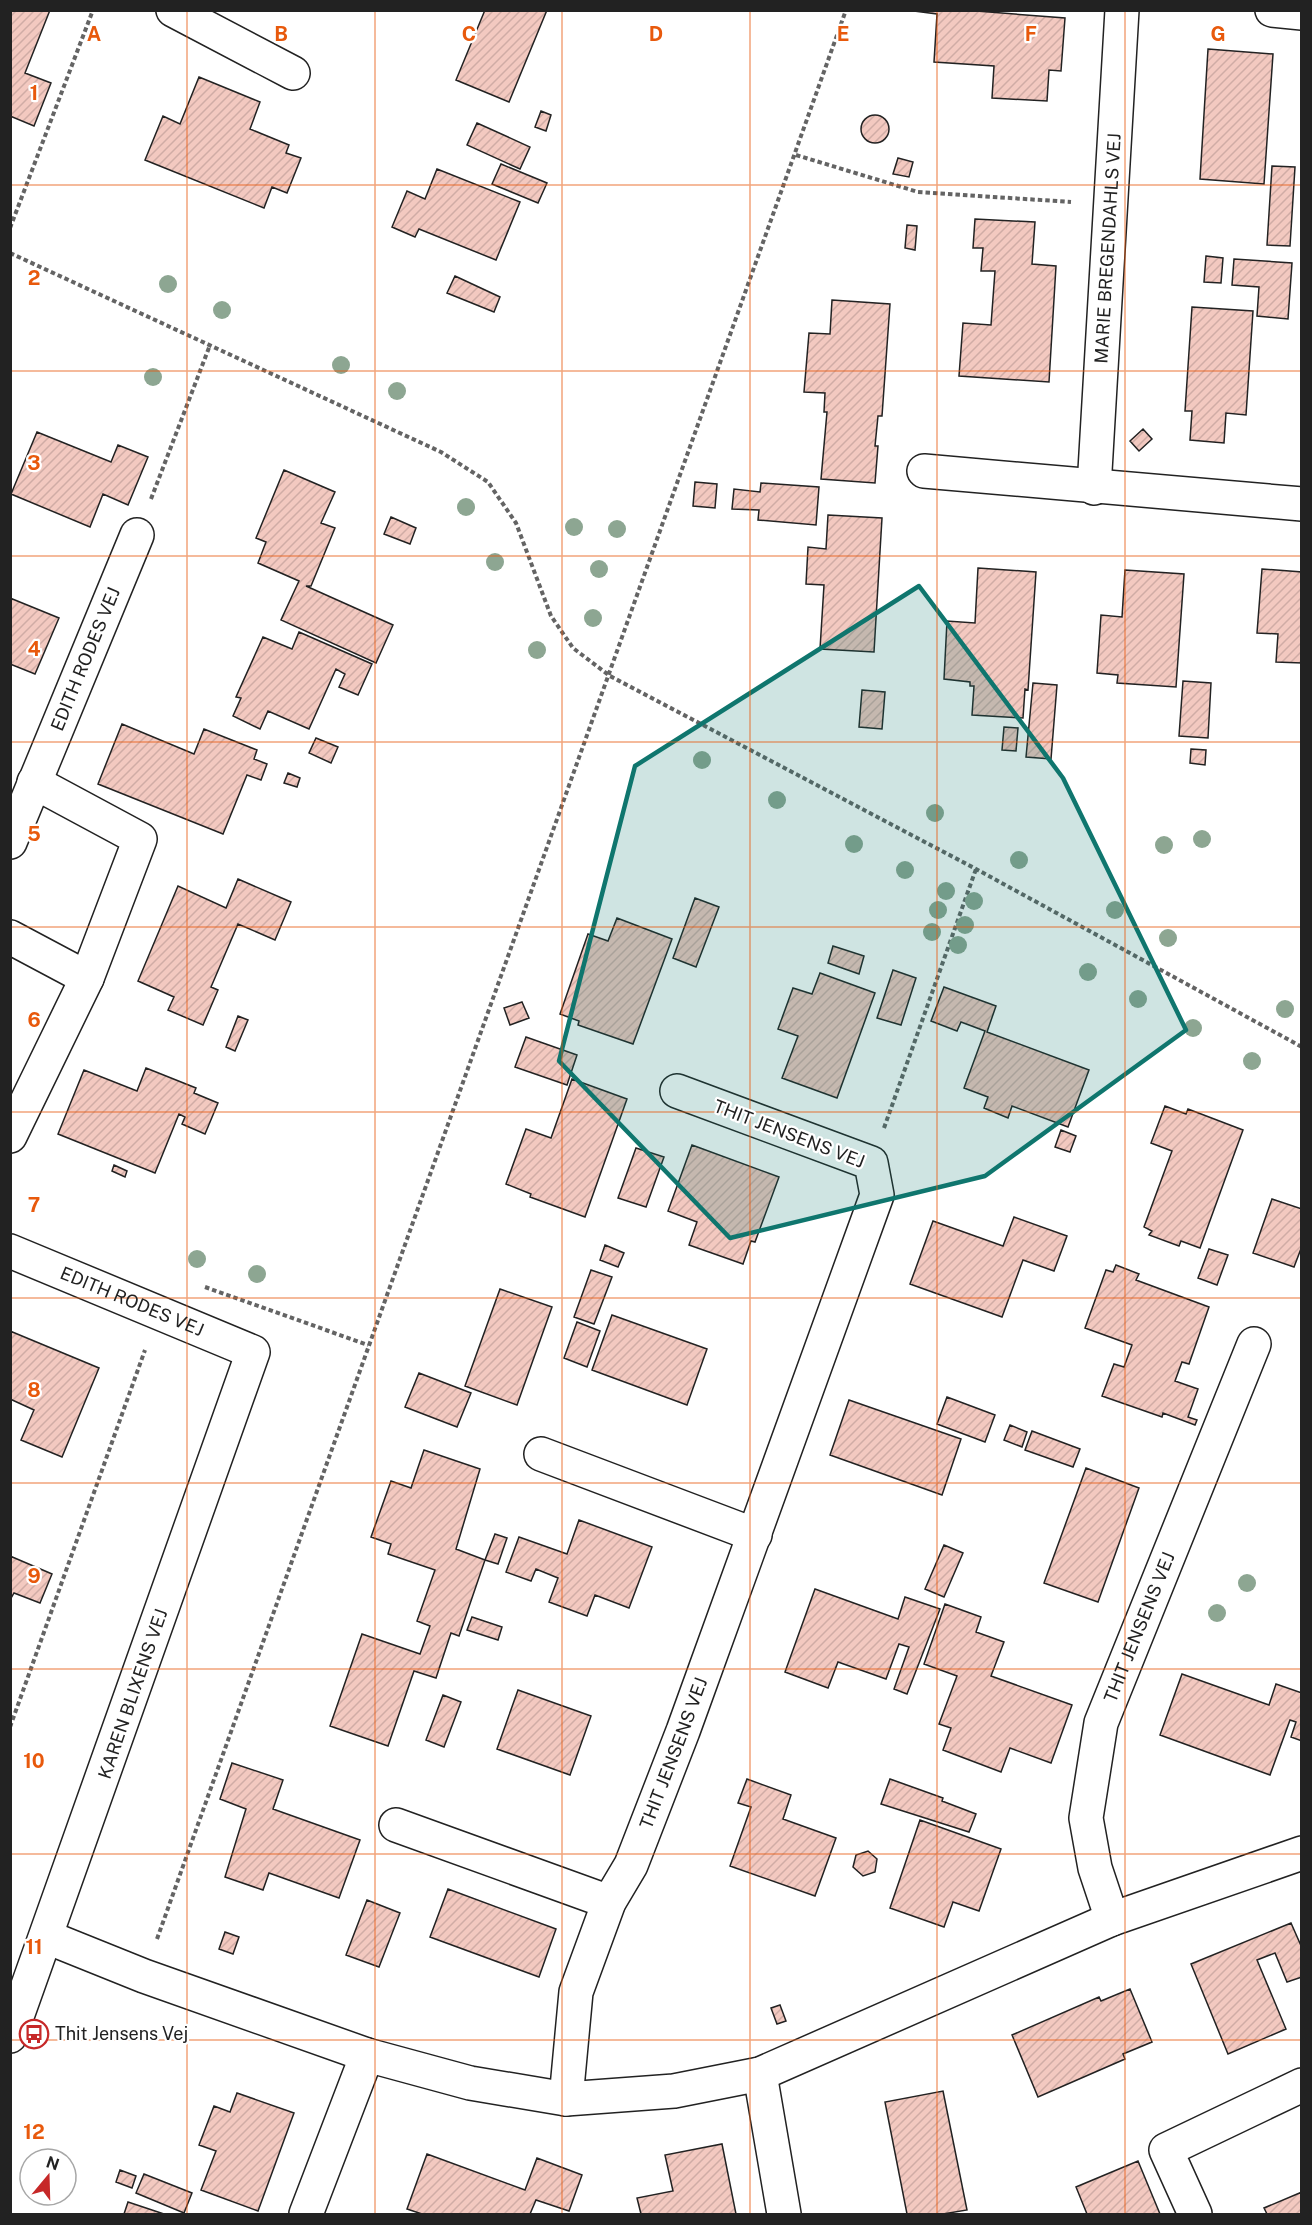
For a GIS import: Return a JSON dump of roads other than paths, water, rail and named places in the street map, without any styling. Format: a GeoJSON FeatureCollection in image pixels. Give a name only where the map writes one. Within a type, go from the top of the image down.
{"type":"FeatureCollection","features":[{"type":"Feature","properties":{"kind":"street"},"geometry":{"type":"LineString","coordinates":[[173,10],[293,73]]}},
{"type":"Feature","properties":{"kind":"street","name":"MARIE BREGENDAHLS VEJ"},"geometry":{"type":"LineString","coordinates":[[1094,488],[1122,10]]}},
{"type":"Feature","properties":{"kind":"street"},"geometry":{"type":"LineString","coordinates":[[1272,10],[1302,13]]}},
{"type":"Feature","properties":{"kind":"street"},"geometry":{"type":"LineString","coordinates":[[924,471],[1094,488],[1302,504]]}},
{"type":"Feature","properties":{"kind":"street","name":"EDITH RODES VEJ"},"geometry":{"type":"LineString","coordinates":[[10,842],[137,535]]}},
{"type":"Feature","properties":{"kind":"street"},"geometry":{"type":"LineString","coordinates":[[10,1136],[87,978],[140,839],[34,782]]}},
{"type":"Feature","properties":{"kind":"street"},"geometry":{"type":"LineString","coordinates":[[10,937],[87,978]]}},
{"type":"Feature","properties":{"kind":"street","name":"THIT JENSENS VEJ"},"geometry":{"type":"LineString","coordinates":[[566,2098],[576,1992],[609,1902],[631,1865],[877,1195],[872,1163],[677,1091]]}},
{"type":"Feature","properties":{"kind":"street","name":"EDITH RODES VEJ"},"geometry":{"type":"LineString","coordinates":[[10,1251],[254,1352]]}},
{"type":"Feature","properties":{"kind":"street","name":"THIT JENSENS VEJ"},"geometry":{"type":"LineString","coordinates":[[1112,1919],[1095,1868],[1086,1818],[1101,1723],[1254,1344]]}},
{"type":"Feature","properties":{"kind":"street","name":"KAREN BLIXENS VEJ"},"geometry":{"type":"LineString","coordinates":[[10,2036],[47,1938],[254,1352]]}},
{"type":"Feature","properties":{"kind":"street"},"geometry":{"type":"LineString","coordinates":[[541,1454],[754,1535]]}},
{"type":"Feature","properties":{"kind":"street"},"geometry":{"type":"LineString","coordinates":[[396,1825],[609,1902]]}},
{"type":"Feature","properties":{"kind":"street"},"geometry":{"type":"LineString","coordinates":[[47,1938],[144,1976],[367,2055],[470,2083],[566,2098],[674,2091],[760,2074],[1112,1919],[1302,1853]]}},
{"type":"Feature","properties":{"kind":"street"},"geometry":{"type":"LineString","coordinates":[[306,2214],[367,2055]]}},
{"type":"Feature","properties":{"kind":"street"},"geometry":{"type":"LineString","coordinates":[[760,2074],[784,2214]]}},
{"type":"Feature","properties":{"kind":"street"},"geometry":{"type":"LineString","coordinates":[[1195,2214],[1166,2150],[1302,2085]]}},
{"type":"Feature","properties":{"kind":"place","name":"Thit Jensens Vej"},"geometry":{"type":"Point","coordinates":[34,2034]}}]}
